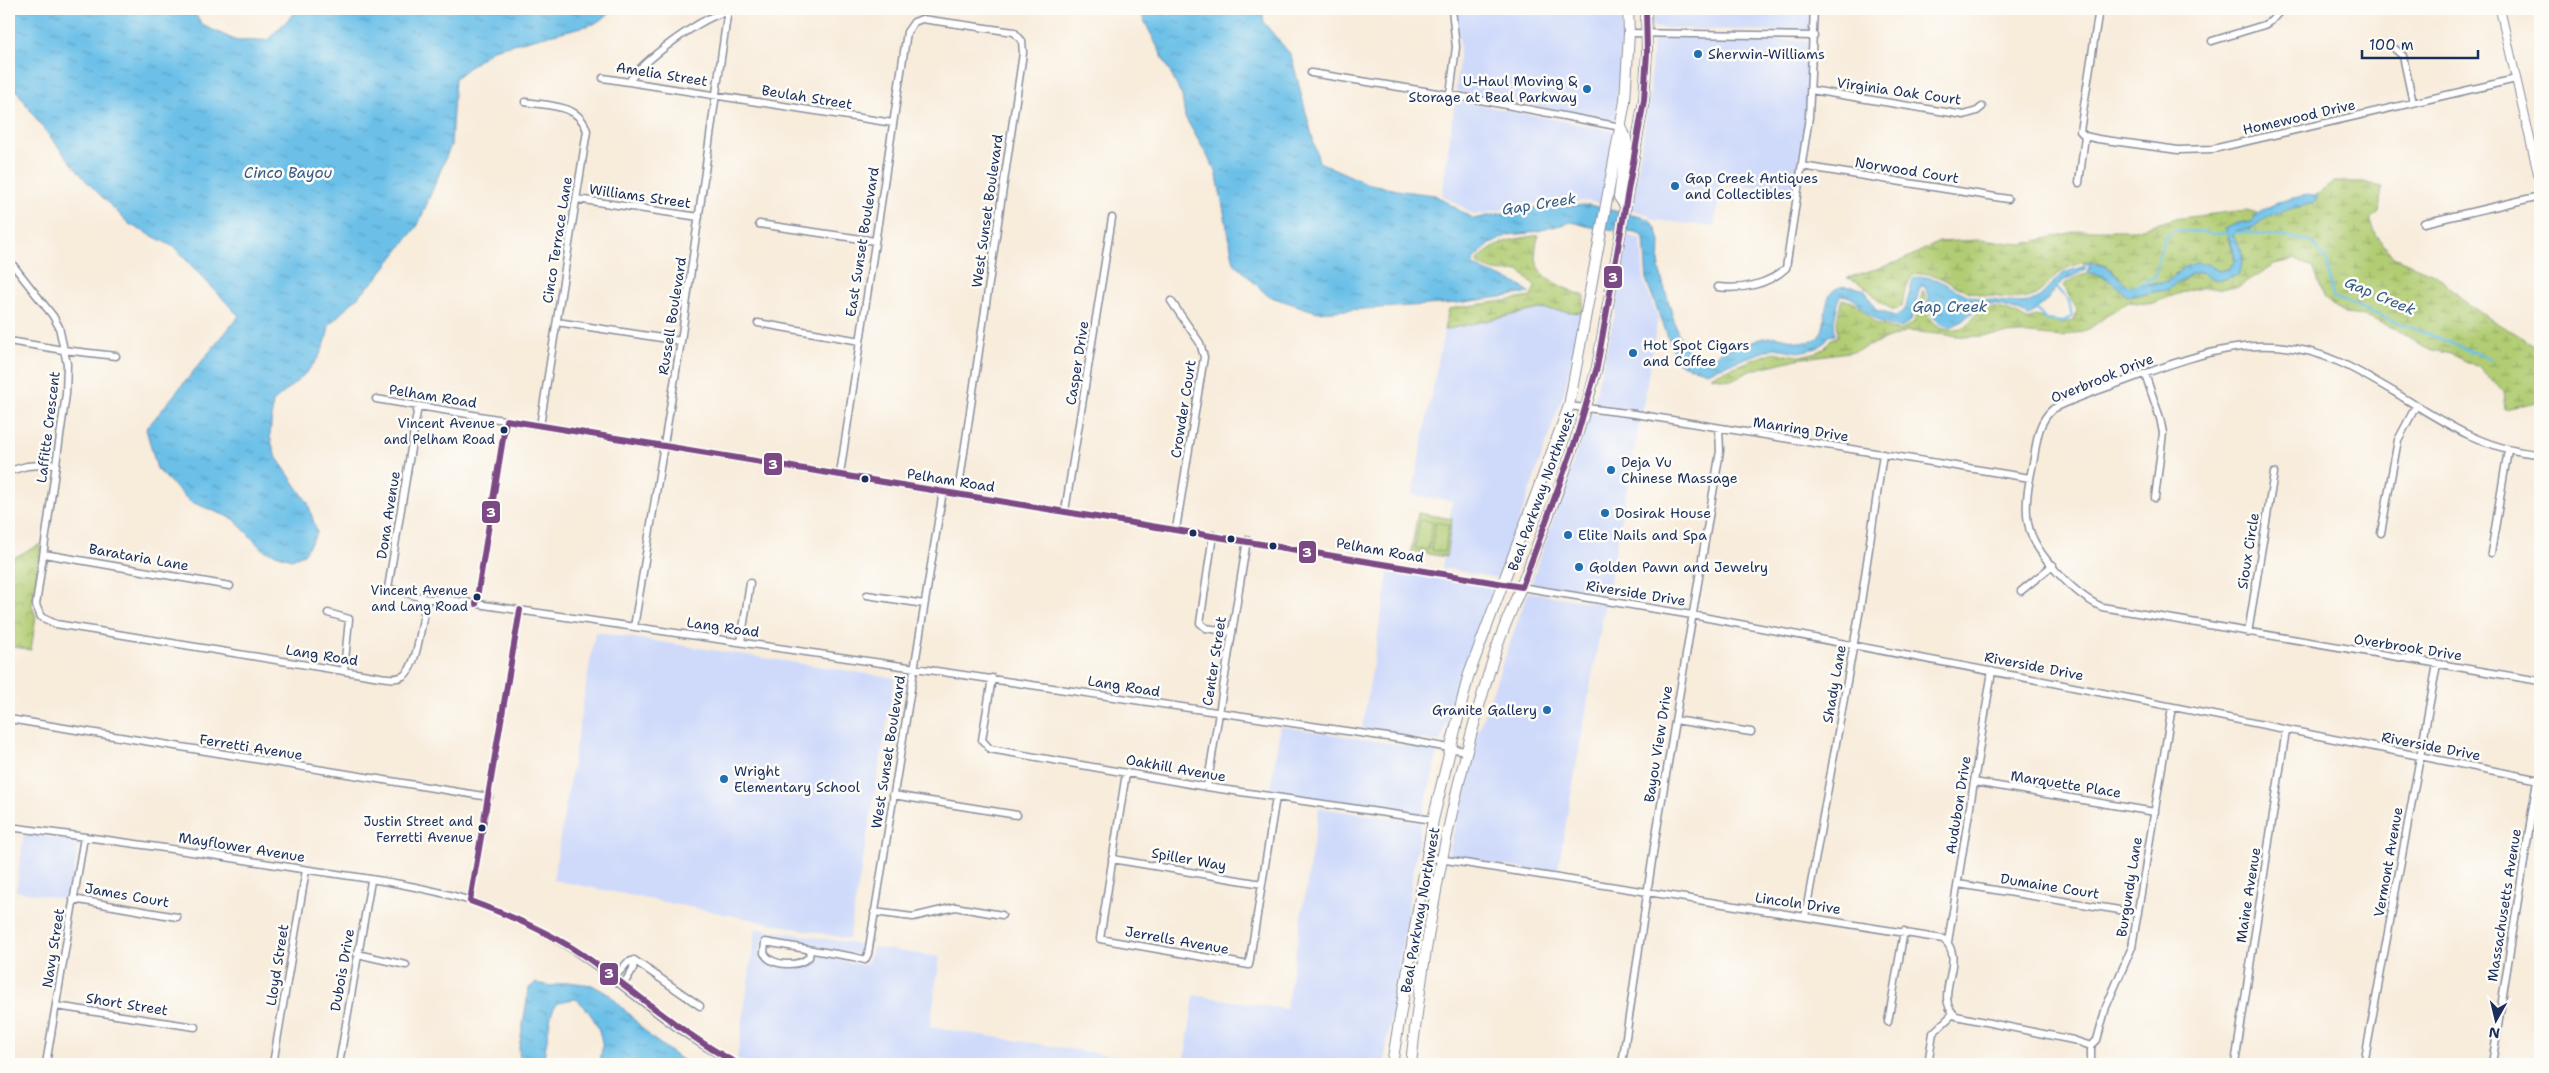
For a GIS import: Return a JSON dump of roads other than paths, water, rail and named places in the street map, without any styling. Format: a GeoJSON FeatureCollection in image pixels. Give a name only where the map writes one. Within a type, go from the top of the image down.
{"type":"FeatureCollection","features":[{"type":"Feature","properties":{"kind":"main road","name":"Beal Parkway Northwest"},"geometry":{"type":"LineString","coordinates":[[1392,1064],[1433,820],[1468,677],[1569,406],[1621,127],[1628,69],[1630,33],[1628,9]]}},
{"type":"Feature","properties":{"kind":"main road","name":"Beal Parkway Northwest"},"geometry":{"type":"LineString","coordinates":[[1410,1064],[1440,860],[1465,751],[1497,645],[1522,586],[1586,409],[1597,367],[1644,100],[1647,32],[1646,9]]}},
{"type":"Feature","properties":{"kind":"main road"},"geometry":{"type":"LineString","coordinates":[[1621,127],[1626,138],[1626,146],[1619,197],[1626,207]]}},
{"type":"Feature","properties":{"kind":"main road"},"geometry":{"type":"LineString","coordinates":[[1407,971],[1410,985],[1420,992]]}},
{"type":"Feature","properties":{"kind":"street"},"geometry":{"type":"LineString","coordinates":[[1450,95],[1456,54],[1452,9]]}},
{"type":"Feature","properties":{"kind":"street"},"geometry":{"type":"LineString","coordinates":[[1718,287],[1748,287],[1785,270],[1802,166],[1811,90],[1814,9]]}},
{"type":"Feature","properties":{"kind":"street"},"geometry":{"type":"LineString","coordinates":[[2079,183],[2085,136],[2080,131],[2099,9]]}},
{"type":"Feature","properties":{"kind":"street"},"geometry":{"type":"LineString","coordinates":[[2212,41],[2271,22],[2282,9]]}},
{"type":"Feature","properties":{"kind":"street"},"geometry":{"type":"LineString","coordinates":[[2500,9],[2540,182]]}},
{"type":"Feature","properties":{"kind":"street"},"geometry":{"type":"LineString","coordinates":[[629,82],[640,67],[672,43],[714,15],[728,10]]}},
{"type":"Feature","properties":{"kind":"street","name":"Russell Boulevard"},"geometry":{"type":"LineString","coordinates":[[634,627],[681,341],[728,10]]}},
{"type":"Feature","properties":{"kind":"street","name":"East Sunset Boulevard"},"geometry":{"type":"LineString","coordinates":[[840,474],[907,32],[910,25],[919,20]]}},
{"type":"Feature","properties":{"kind":"street","name":"West Sunset Boulevard"},"geometry":{"type":"LineString","coordinates":[[919,20],[1014,32],[1020,36],[1023,47],[958,493]]}},
{"type":"Feature","properties":{"kind":"street"},"geometry":{"type":"LineString","coordinates":[[1630,33],[1814,36]]}},
{"type":"Feature","properties":{"kind":"street"},"geometry":{"type":"LineString","coordinates":[[2395,48],[2403,56],[2413,103]]}},
{"type":"Feature","properties":{"kind":"street"},"geometry":{"type":"LineString","coordinates":[[1311,73],[1450,95],[1621,127]]}},
{"type":"Feature","properties":{"kind":"street","name":"Amelia Street"},"geometry":{"type":"LineString","coordinates":[[604,78],[717,96]]}},
{"type":"Feature","properties":{"kind":"street","name":"Homewood Drive"},"geometry":{"type":"LineString","coordinates":[[2085,136],[2155,148],[2198,150],[2243,143],[2516,79]]}},
{"type":"Feature","properties":{"kind":"street","name":"Virginia Oak Court"},"geometry":{"type":"LineString","coordinates":[[1811,90],[1964,114],[1977,111],[1982,107]]}},
{"type":"Feature","properties":{"kind":"street","name":"Beulah Street"},"geometry":{"type":"LineString","coordinates":[[717,96],[893,124]]}},
{"type":"Feature","properties":{"kind":"street","name":"Cinco Terrace Lane"},"geometry":{"type":"LineString","coordinates":[[525,102],[572,111],[581,117],[585,124],[587,137],[540,426]]}},
{"type":"Feature","properties":{"kind":"street","name":"Norwood Court"},"geometry":{"type":"LineString","coordinates":[[1802,166],[2008,200]]}},
{"type":"Feature","properties":{"kind":"street"},"geometry":{"type":"LineString","coordinates":[[2424,223],[2540,196]]}},
{"type":"Feature","properties":{"kind":"street","name":"Williams Street"},"geometry":{"type":"LineString","coordinates":[[577,199],[699,217]]}},
{"type":"Feature","properties":{"kind":"street","name":"Casper Drive"},"geometry":{"type":"LineString","coordinates":[[1065,511],[1112,218]]}},
{"type":"Feature","properties":{"kind":"street"},"geometry":{"type":"LineString","coordinates":[[760,224],[875,241]]}},
{"type":"Feature","properties":{"kind":"street","name":"Laffitte Crescent"},"geometry":{"type":"LineString","coordinates":[[9,260],[53,316],[66,350],[68,376],[36,605],[39,613]]}},
{"type":"Feature","properties":{"kind":"street","name":"Crowder Court"},"geometry":{"type":"LineString","coordinates":[[1171,301],[1200,343],[1204,357],[1176,529]]}},
{"type":"Feature","properties":{"kind":"street"},"geometry":{"type":"LineString","coordinates":[[557,322],[681,341]]}},
{"type":"Feature","properties":{"kind":"street"},"geometry":{"type":"LineString","coordinates":[[758,323],[860,341]]}},
{"type":"Feature","properties":{"kind":"street"},"geometry":{"type":"LineString","coordinates":[[9,341],[116,356]]}},
{"type":"Feature","properties":{"kind":"street","name":"Overbrook Drive"},"geometry":{"type":"LineString","coordinates":[[2540,454],[2508,450],[2464,434],[2337,361],[2310,352],[2272,346],[2235,347],[2212,351],[2144,374],[2061,405],[2049,412],[2039,431],[2030,478],[2027,510],[2029,526],[2039,547],[2080,595],[2102,607],[2540,681]]}},
{"type":"Feature","properties":{"kind":"street"},"geometry":{"type":"LineString","coordinates":[[2144,374],[2160,418],[2163,433],[2155,498]]}},
{"type":"Feature","properties":{"kind":"street","name":"Pelham Road"},"geometry":{"type":"LineString","coordinates":[[376,399],[1213,534],[1522,586]]}},
{"type":"Feature","properties":{"kind":"street","name":"Dona Avenue"},"geometry":{"type":"LineString","coordinates":[[418,406],[388,588],[426,599]]}},
{"type":"Feature","properties":{"kind":"street","name":"Manring Drive"},"geometry":{"type":"LineString","coordinates":[[1569,406],[2030,478]]}},
{"type":"Feature","properties":{"kind":"street"},"geometry":{"type":"LineString","coordinates":[[2381,533],[2398,440],[2416,406]]}},
{"type":"Feature","properties":{"kind":"street"},"geometry":{"type":"LineString","coordinates":[[476,604],[506,420]]}},
{"type":"Feature","properties":{"kind":"street","name":"Bayou View Drive"},"geometry":{"type":"LineString","coordinates":[[1622,1064],[1647,893],[1720,451],[1719,428]]}},
{"type":"Feature","properties":{"kind":"street"},"geometry":{"type":"LineString","coordinates":[[2491,553],[2508,450]]}},
{"type":"Feature","properties":{"kind":"street","name":"Shady Lane"},"geometry":{"type":"LineString","coordinates":[[1805,917],[1854,644],[1883,454]]}},
{"type":"Feature","properties":{"kind":"street"},"geometry":{"type":"LineString","coordinates":[[9,471],[27,466],[56,464]]}},
{"type":"Feature","properties":{"kind":"street","name":"Sioux Circle"},"geometry":{"type":"LineString","coordinates":[[2248,633],[2274,472]]}},
{"type":"Feature","properties":{"kind":"street","name":"West Sunset Boulevard"},"geometry":{"type":"LineString","coordinates":[[810,950],[809,956],[796,964],[776,962],[764,953],[765,942],[810,950],[865,960],[943,491]]}},
{"type":"Feature","properties":{"kind":"street"},"geometry":{"type":"LineString","coordinates":[[1213,534],[1200,623],[1206,628],[1231,632]]}},
{"type":"Feature","properties":{"kind":"street","name":"Center Street"},"geometry":{"type":"LineString","coordinates":[[1207,787],[1247,540]]}},
{"type":"Feature","properties":{"kind":"street","name":"Barataria Lane"},"geometry":{"type":"LineString","coordinates":[[44,554],[230,586]]}},
{"type":"Feature","properties":{"kind":"street"},"geometry":{"type":"LineString","coordinates":[[2021,591],[2053,565]]}},
{"type":"Feature","properties":{"kind":"street"},"geometry":{"type":"LineString","coordinates":[[741,642],[750,583]]}},
{"type":"Feature","properties":{"kind":"street","name":"Riverside Drive"},"geometry":{"type":"LineString","coordinates":[[1522,586],[1854,644],[2539,780]]}},
{"type":"Feature","properties":{"kind":"street"},"geometry":{"type":"LineString","coordinates":[[867,595],[924,604]]}},
{"type":"Feature","properties":{"kind":"street","name":"Lang Road"},"geometry":{"type":"LineString","coordinates":[[39,613],[48,622],[56,624],[390,678],[405,676],[413,665],[426,599],[520,610],[992,678],[1465,751]]}},
{"type":"Feature","properties":{"kind":"street"},"geometry":{"type":"LineString","coordinates":[[470,901],[520,610]]}},
{"type":"Feature","properties":{"kind":"street"},"geometry":{"type":"LineString","coordinates":[[328,614],[348,619],[344,671]]}},
{"type":"Feature","properties":{"kind":"street","name":"Vermont Avenue"},"geometry":{"type":"LineString","coordinates":[[2364,1064],[2438,664]]}},
{"type":"Feature","properties":{"kind":"street","name":"Audubon Drive"},"geometry":{"type":"LineString","coordinates":[[1948,942],[1992,671]]}},
{"type":"Feature","properties":{"kind":"street","name":"Oakhill Avenue"},"geometry":{"type":"LineString","coordinates":[[992,678],[982,740],[986,748],[1207,787],[1433,820]]}},
{"type":"Feature","properties":{"kind":"street","name":"Burgundy Lane"},"geometry":{"type":"LineString","coordinates":[[2091,1064],[2091,1046],[2097,1040],[2106,1007],[2130,955],[2172,707]]}},
{"type":"Feature","properties":{"kind":"street","name":"Ferretti Avenue"},"geometry":{"type":"LineString","coordinates":[[9,719],[489,797]]}},
{"type":"Feature","properties":{"kind":"street"},"geometry":{"type":"LineString","coordinates":[[1675,720],[1751,732]]}},
{"type":"Feature","properties":{"kind":"street","name":"Maine Avenue"},"geometry":{"type":"LineString","coordinates":[[2235,1064],[2286,730]]}},
{"type":"Feature","properties":{"kind":"street","name":"Jerrells Avenue"},"geometry":{"type":"LineString","coordinates":[[1126,773],[1100,940],[1249,965],[1276,797]]}},
{"type":"Feature","properties":{"kind":"street","name":"Massachusetts Avenue"},"geometry":{"type":"LineString","coordinates":[[2492,1064],[2539,780]]}},
{"type":"Feature","properties":{"kind":"street","name":"Marquette Place"},"geometry":{"type":"LineString","coordinates":[[1974,782],[2155,812]]}},
{"type":"Feature","properties":{"kind":"street"},"geometry":{"type":"LineString","coordinates":[[893,795],[1017,815]]}},
{"type":"Feature","properties":{"kind":"street","name":"Mayflower Avenue"},"geometry":{"type":"LineString","coordinates":[[9,827],[306,870],[470,901],[557,939],[614,978],[674,1026],[738,1064]]}},
{"type":"Feature","properties":{"kind":"street","name":"Navy Street"},"geometry":{"type":"LineString","coordinates":[[46,1064],[84,837]]}},
{"type":"Feature","properties":{"kind":"street","name":"Lincoln Drive"},"geometry":{"type":"LineString","coordinates":[[1427,857],[1647,893],[1928,935],[1948,942]]}},
{"type":"Feature","properties":{"kind":"street","name":"Spiller Way"},"geometry":{"type":"LineString","coordinates":[[1112,859],[1262,884]]}},
{"type":"Feature","properties":{"kind":"street","name":"Lloyd Street"},"geometry":{"type":"LineString","coordinates":[[273,1064],[306,870]]}},
{"type":"Feature","properties":{"kind":"street","name":"Dubois Drive"},"geometry":{"type":"LineString","coordinates":[[339,1064],[371,881]]}},
{"type":"Feature","properties":{"kind":"street","name":"Dumaine Court"},"geometry":{"type":"LineString","coordinates":[[1958,884],[2138,913]]}},
{"type":"Feature","properties":{"kind":"street","name":"James Court"},"geometry":{"type":"LineString","coordinates":[[73,898],[177,916]]}},
{"type":"Feature","properties":{"kind":"street"},"geometry":{"type":"LineString","coordinates":[[874,912],[913,917],[955,907],[1002,915]]}},
{"type":"Feature","properties":{"kind":"street"},"geometry":{"type":"LineString","coordinates":[[1888,1022],[1904,932]]}},
{"type":"Feature","properties":{"kind":"street"},"geometry":{"type":"LineString","coordinates":[[1948,942],[1953,956],[1946,1001],[1953,1014],[1975,1021],[2073,1040],[2091,1046]]}},
{"type":"Feature","properties":{"kind":"street"},"geometry":{"type":"LineString","coordinates":[[357,954],[406,965]]}},
{"type":"Feature","properties":{"kind":"street"},"geometry":{"type":"LineString","coordinates":[[614,978],[627,963],[634,960]]}},
{"type":"Feature","properties":{"kind":"street"},"geometry":{"type":"LineString","coordinates":[[623,985],[633,969],[634,960]]}},
{"type":"Feature","properties":{"kind":"street"},"geometry":{"type":"LineString","coordinates":[[634,960],[700,1006]]}},
{"type":"Feature","properties":{"kind":"street","name":"Short Street"},"geometry":{"type":"LineString","coordinates":[[56,1006],[195,1027]]}},
{"type":"Feature","properties":{"kind":"street"},"geometry":{"type":"LineString","coordinates":[[1928,1064],[1933,1033],[1953,1014]]}},
{"type":"Feature","properties":{"kind":"water","name":"Cinco Bayou"},"geometry":{"type":"Polygon","coordinates":[[[9,9],[192,9],[202,25],[237,41],[267,40],[299,9],[617,9],[594,24],[493,49],[455,78],[451,145],[418,225],[375,280],[329,325],[327,338],[322,350],[310,369],[273,402],[270,436],[275,455],[308,503],[317,533],[304,554],[291,559],[263,550],[234,519],[189,501],[157,469],[146,429],[239,316],[174,247],[129,224],[87,182],[43,128],[9,80],[9,9]]]}},
{"type":"Feature","properties":{"kind":"water"},"geometry":{"type":"Polygon","coordinates":[[[1143,9],[1262,9],[1264,23],[1291,55],[1319,162],[1366,183],[1402,191],[1435,195],[1473,219],[1528,208],[1589,205],[1649,219],[1656,228],[1660,241],[1659,269],[1677,331],[1688,350],[1704,362],[1713,359],[1727,345],[1729,348],[1735,348],[1764,338],[1774,337],[1803,342],[1814,340],[1820,334],[1824,325],[1830,295],[1836,289],[1847,287],[1865,290],[1876,310],[1895,316],[1905,310],[1913,279],[1921,277],[1937,280],[1970,296],[1996,301],[2024,302],[2033,301],[2038,298],[2056,279],[2066,272],[2085,266],[2085,270],[2061,282],[2047,300],[2029,316],[2003,306],[1986,305],[1974,311],[1956,325],[1949,326],[1942,324],[1934,318],[1924,286],[1920,287],[1911,320],[1901,328],[1878,321],[1851,298],[1840,295],[1834,320],[1835,335],[1829,336],[1817,348],[1799,352],[1774,348],[1707,372],[1678,363],[1647,282],[1644,237],[1636,232],[1590,227],[1572,222],[1530,233],[1508,235],[1489,245],[1474,258],[1473,265],[1518,284],[1530,293],[1457,303],[1317,312],[1268,296],[1234,263],[1216,171],[1185,117],[1182,96],[1143,18],[1143,9]]]}},
{"type":"Feature","properties":{"kind":"water"},"geometry":{"type":"Polygon","coordinates":[[[2318,194],[2315,203],[2270,216],[2252,228],[2236,231],[2233,236],[2241,250],[2242,264],[2238,275],[2228,278],[2210,278],[2202,272],[2191,274],[2167,290],[2127,296],[2104,277],[2087,273],[2089,266],[2083,263],[2097,264],[2109,269],[2129,287],[2168,281],[2184,267],[2196,263],[2207,264],[2219,271],[2229,269],[2235,261],[2233,249],[2225,229],[2237,223],[2252,222],[2264,209],[2282,201],[2318,194]]]}},
{"type":"Feature","properties":{"kind":"water"},"geometry":{"type":"Polygon","coordinates":[[[568,982],[592,985],[610,995],[652,1038],[687,1064],[602,1063],[602,1043],[599,1030],[589,1013],[576,999],[560,1003],[553,1010],[542,1064],[520,1064],[519,1048],[529,988],[536,983],[552,986],[568,982]]]}},
{"type":"Feature","properties":{"kind":"waterway","name":"Gap Creek"},"geometry":{"type":"LineString","coordinates":[[2127,285],[2132,288],[2155,277],[2164,237],[2177,230],[2212,234],[2247,232],[2311,241],[2327,261],[2333,297],[2491,359]]}},
{"type":"Feature","properties":{"kind":"waterway"},"geometry":{"type":"LineString","coordinates":[[2035,308],[2046,320],[2061,322],[2072,317],[2069,301],[2056,286]]}},
{"type":"Feature","properties":{"kind":"place","name":"Sherwin-Williams"},"geometry":{"type":"Point","coordinates":[1698,54]}},
{"type":"Feature","properties":{"kind":"place","name":"U-Haul Moving & Storage at Beal Parkway"},"geometry":{"type":"Point","coordinates":[1587,89]}},
{"type":"Feature","properties":{"kind":"place","name":"Gap Creek Antiques and Collectibles"},"geometry":{"type":"Point","coordinates":[1675,186]}},
{"type":"Feature","properties":{"kind":"place","name":"Hot Spot Cigars and Coffee"},"geometry":{"type":"Point","coordinates":[1633,353]}},
{"type":"Feature","properties":{"kind":"place","name":"Vincent Avenue and Pelham Road"},"geometry":{"type":"Point","coordinates":[504,430]}},
{"type":"Feature","properties":{"kind":"place","name":"Deja Vu Chinese Massage"},"geometry":{"type":"Point","coordinates":[1611,470]}},
{"type":"Feature","properties":{"kind":"place","name":"Dosirak House"},"geometry":{"type":"Point","coordinates":[1605,513]}},
{"type":"Feature","properties":{"kind":"place","name":"Elite Nails and Spa"},"geometry":{"type":"Point","coordinates":[1568,535]}},
{"type":"Feature","properties":{"kind":"place","name":"Golden Pawn and Jewelry"},"geometry":{"type":"Point","coordinates":[1579,567]}},
{"type":"Feature","properties":{"kind":"place","name":"Vincent Avenue and Lang Road"},"geometry":{"type":"Point","coordinates":[477,597]}},
{"type":"Feature","properties":{"kind":"place","name":"Granite Gallery"},"geometry":{"type":"Point","coordinates":[1547,710]}},
{"type":"Feature","properties":{"kind":"place","name":"Wright Elementary School"},"geometry":{"type":"Point","coordinates":[724,779]}},
{"type":"Feature","properties":{"kind":"place","name":"Justin Street and Ferretti Avenue"},"geometry":{"type":"Point","coordinates":[482,828]}}]}
